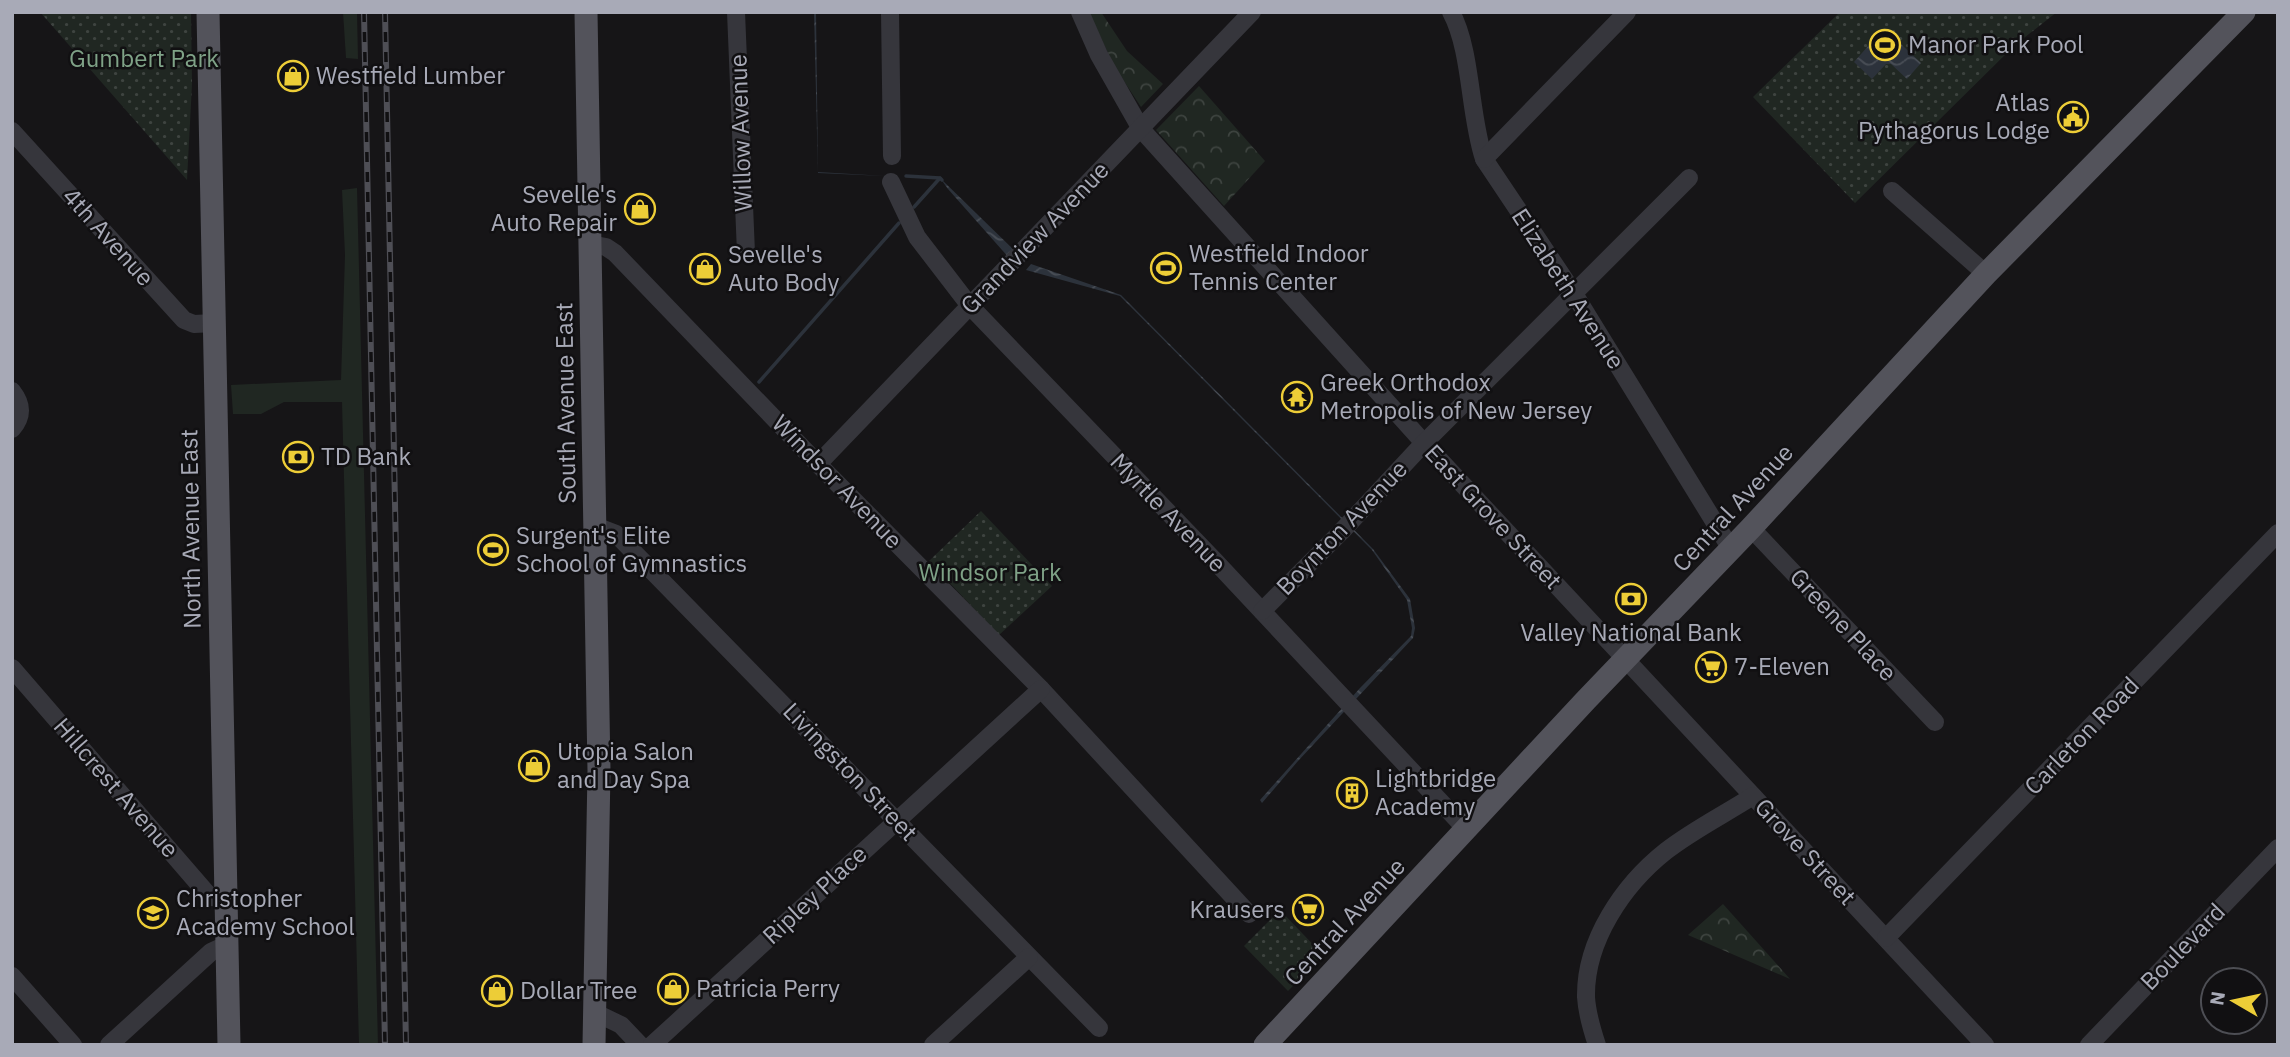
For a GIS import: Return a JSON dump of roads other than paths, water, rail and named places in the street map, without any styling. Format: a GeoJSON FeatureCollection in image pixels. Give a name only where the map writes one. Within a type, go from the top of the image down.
{"type":"FeatureCollection","features":[{"type":"Feature","properties":{"kind":"main road","name":"North Avenue East"},"geometry":{"type":"LineString","coordinates":[[208,12],[229,1045]]}},
{"type":"Feature","properties":{"kind":"main road","name":"South Avenue East"},"geometry":{"type":"LineString","coordinates":[[586,12],[598,760],[594,1045]]}},
{"type":"Feature","properties":{"kind":"main road","name":"Central Avenue"},"geometry":{"type":"LineString","coordinates":[[1265,1045],[1625,659],[1731,550],[1986,274],[2244,12]]}},
{"type":"Feature","properties":{"kind":"street","name":"Willow Avenue"},"geometry":{"type":"LineString","coordinates":[[736,12],[746,253]]}},
{"type":"Feature","properties":{"kind":"street"},"geometry":{"type":"LineString","coordinates":[[890,12],[892,156]]}},
{"type":"Feature","properties":{"kind":"street","name":"East Grove Street"},"geometry":{"type":"LineString","coordinates":[[1080,12],[1099,55],[1141,129],[1424,443],[1625,659]]}},
{"type":"Feature","properties":{"kind":"street","name":"Grandview Avenue"},"geometry":{"type":"LineString","coordinates":[[818,464],[1252,12]]}},
{"type":"Feature","properties":{"kind":"street","name":"Elizabeth Avenue"},"geometry":{"type":"LineString","coordinates":[[1451,12],[1460,29],[1476,137],[1483,159],[1573,292],[1731,550]]}},
{"type":"Feature","properties":{"kind":"street"},"geometry":{"type":"LineString","coordinates":[[1483,159],[1627,12]]}},
{"type":"Feature","properties":{"kind":"street","name":"4th Avenue"},"geometry":{"type":"LineString","coordinates":[[12,131],[184,320],[194,324],[214,323]]}},
{"type":"Feature","properties":{"kind":"street","name":"Boynton Avenue"},"geometry":{"type":"LineString","coordinates":[[1262,611],[1424,443],[1689,178]]}},
{"type":"Feature","properties":{"kind":"street","name":"Myrtle Avenue"},"geometry":{"type":"LineString","coordinates":[[891,181],[917,237],[970,306],[1466,829]]}},
{"type":"Feature","properties":{"kind":"street"},"geometry":{"type":"LineString","coordinates":[[1892,191],[1986,274]]}},
{"type":"Feature","properties":{"kind":"street","name":"Windsor Avenue"},"geometry":{"type":"LineString","coordinates":[[590,244],[606,247],[615,253],[818,464],[1041,689],[1249,914]]}},
{"type":"Feature","properties":{"kind":"street"},"geometry":{"type":"LineString","coordinates":[[12,391],[20,405],[21,416],[12,429]]}},
{"type":"Feature","properties":{"kind":"street","name":"Livingston Street"},"geometry":{"type":"LineString","coordinates":[[594,526],[616,534],[1099,1028]]}},
{"type":"Feature","properties":{"kind":"street","name":"Greene Place"},"geometry":{"type":"LineString","coordinates":[[1751,528],[1936,722]]}},
{"type":"Feature","properties":{"kind":"street","name":"Carleton Road"},"geometry":{"type":"LineString","coordinates":[[1886,939],[2278,533]]}},
{"type":"Feature","properties":{"kind":"street","name":"Grove Street"},"geometry":{"type":"LineString","coordinates":[[1625,659],[1985,1045]]}},
{"type":"Feature","properties":{"kind":"street","name":"Hillcrest Avenue"},"geometry":{"type":"LineString","coordinates":[[12,668],[210,897],[225,898]]}},
{"type":"Feature","properties":{"kind":"street","name":"Ripley Place"},"geometry":{"type":"LineString","coordinates":[[652,1045],[1041,689]]}},
{"type":"Feature","properties":{"kind":"street"},"geometry":{"type":"LineString","coordinates":[[1597,1045],[1590,1026],[1586,998],[1589,969],[1597,940],[1610,915],[1632,885],[1666,851],[1753,796]]}},
{"type":"Feature","properties":{"kind":"street","name":"Boulevard"},"geometry":{"type":"LineString","coordinates":[[2089,1045],[2278,848]]}},
{"type":"Feature","properties":{"kind":"street"},"geometry":{"type":"LineString","coordinates":[[109,1045],[211,952],[226,945]]}},
{"type":"Feature","properties":{"kind":"street"},"geometry":{"type":"LineString","coordinates":[[933,1045],[1029,957]]}},
{"type":"Feature","properties":{"kind":"street"},"geometry":{"type":"LineString","coordinates":[[12,976],[73,1045]]}},
{"type":"Feature","properties":{"kind":"street"},"geometry":{"type":"LineString","coordinates":[[596,1013],[621,1025],[640,1045]]}},
{"type":"Feature","properties":{"kind":"water"},"geometry":{"type":"Polygon","coordinates":[[[814,12],[818,172],[885,176],[818,173],[814,12]]]}},
{"type":"Feature","properties":{"kind":"water","name":"Manor Park Pool"},"geometry":{"type":"Polygon","coordinates":[[[1884,28],[1921,63],[1907,79],[1891,64],[1886,64],[1872,79],[1854,62],[1884,28]]]}},
{"type":"Feature","properties":{"kind":"water"},"geometry":{"type":"Polygon","coordinates":[[[940,178],[1016,252],[1010,259],[948,189],[940,178]]]}},
{"type":"Feature","properties":{"kind":"water"},"geometry":{"type":"Polygon","coordinates":[[[1031,264],[1121,295],[1373,549],[1410,599],[1415,628],[1413,638],[1262,803],[1260,800],[1360,688],[1411,636],[1407,600],[1372,550],[1120,296],[1026,270],[1031,264]]]}},
{"type":"Feature","properties":{"kind":"waterway"},"geometry":{"type":"LineString","coordinates":[[906,176],[942,180]]}},
{"type":"Feature","properties":{"kind":"waterway"},"geometry":{"type":"LineString","coordinates":[[914,207],[940,178]]}},
{"type":"Feature","properties":{"kind":"waterway"},"geometry":{"type":"LineString","coordinates":[[759,382],[899,223]]}},
{"type":"Feature","properties":{"kind":"railway"},"geometry":{"type":"LineString","coordinates":[[364,12],[385,1045]]}},
{"type":"Feature","properties":{"kind":"railway"},"geometry":{"type":"LineString","coordinates":[[385,12],[406,1045]]}},
{"type":"Feature","properties":{"kind":"place","name":"Manor Park Pool"},"geometry":{"type":"Point","coordinates":[1885,45]}},
{"type":"Feature","properties":{"kind":"place","name":"Westfield Lumber"},"geometry":{"type":"Point","coordinates":[293,76]}},
{"type":"Feature","properties":{"kind":"place","name":"Atlas Pythagorus Lodge"},"geometry":{"type":"Point","coordinates":[2073,117]}},
{"type":"Feature","properties":{"kind":"place","name":"Sevelle's Auto Repair"},"geometry":{"type":"Point","coordinates":[640,209]}},
{"type":"Feature","properties":{"kind":"place","name":"Westfield Indoor Tennis Center"},"geometry":{"type":"Point","coordinates":[1166,268]}},
{"type":"Feature","properties":{"kind":"place","name":"Sevelle's Auto Body"},"geometry":{"type":"Point","coordinates":[705,269]}},
{"type":"Feature","properties":{"kind":"place","name":"Greek Orthodox Metropolis of New Jersey"},"geometry":{"type":"Point","coordinates":[1297,397]}},
{"type":"Feature","properties":{"kind":"place","name":"TD Bank"},"geometry":{"type":"Point","coordinates":[298,457]}},
{"type":"Feature","properties":{"kind":"place","name":"Surgent's Elite School of Gymnastics"},"geometry":{"type":"Point","coordinates":[493,550]}},
{"type":"Feature","properties":{"kind":"place","name":"Valley National Bank"},"geometry":{"type":"Point","coordinates":[1631,599]}},
{"type":"Feature","properties":{"kind":"place","name":"7-Eleven"},"geometry":{"type":"Point","coordinates":[1711,667]}},
{"type":"Feature","properties":{"kind":"place","name":"Utopia Salon and Day Spa"},"geometry":{"type":"Point","coordinates":[534,766]}},
{"type":"Feature","properties":{"kind":"place","name":"Lightbridge Academy"},"geometry":{"type":"Point","coordinates":[1352,793]}},
{"type":"Feature","properties":{"kind":"place","name":"Krausers"},"geometry":{"type":"Point","coordinates":[1308,910]}},
{"type":"Feature","properties":{"kind":"place","name":"Christopher Academy School"},"geometry":{"type":"Point","coordinates":[153,913]}},
{"type":"Feature","properties":{"kind":"place","name":"Patricia Perry"},"geometry":{"type":"Point","coordinates":[673,989]}},
{"type":"Feature","properties":{"kind":"place","name":"Dollar Tree"},"geometry":{"type":"Point","coordinates":[497,991]}},
{"type":"Feature","properties":{"kind":"park label","name":"Gumbert Park"},"geometry":{"type":"Point","coordinates":[144,59]}},
{"type":"Feature","properties":{"kind":"park label","name":"Windsor Park"},"geometry":{"type":"Point","coordinates":[990,573]}}]}
